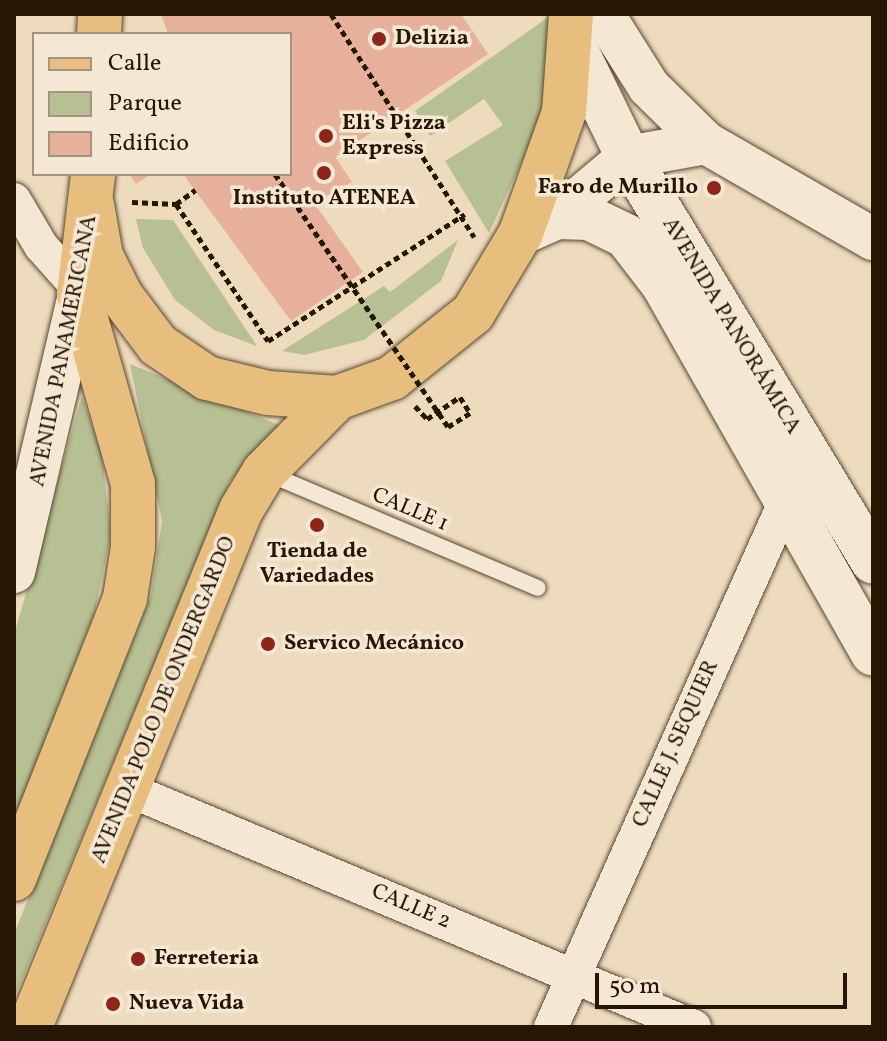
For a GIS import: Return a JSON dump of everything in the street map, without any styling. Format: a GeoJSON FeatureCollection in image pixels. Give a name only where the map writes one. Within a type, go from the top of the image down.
{"type":"FeatureCollection","features":[{"type":"Feature","properties":{"kind":"main road","name":"AVENIDA PANORÁMICA"},"geometry":{"type":"LineString","coordinates":[[582,24],[628,157],[873,562]]}},
{"type":"Feature","properties":{"kind":"main road"},"geometry":{"type":"LineString","coordinates":[[106,194],[101,256],[158,345],[207,378],[268,393],[337,398],[392,378],[436,350],[473,313],[539,225],[582,24]]}},
{"type":"Feature","properties":{"kind":"main road","name":"AVENIDA PANAMERICANA"},"geometry":{"type":"LineString","coordinates":[[79,294],[106,194]]}},
{"type":"Feature","properties":{"kind":"main road","name":"AVENIDA PANORÁMICA"},"geometry":{"type":"LineString","coordinates":[[539,225],[601,224],[626,236],[644,260],[873,654]]}},
{"type":"Feature","properties":{"kind":"main road"},"geometry":{"type":"LineString","coordinates":[[14,879],[125,598],[133,547],[133,484],[79,294]]}},
{"type":"Feature","properties":{"kind":"main road","name":"AVENIDA POLO DE ONDERGARDO"},"geometry":{"type":"LineString","coordinates":[[30,1027],[127,789],[264,472],[337,398]]}},
{"type":"Feature","properties":{"kind":"street"},"geometry":{"type":"LineString","coordinates":[[582,24],[706,143],[873,239]]}},
{"type":"Feature","properties":{"kind":"street"},"geometry":{"type":"LineString","coordinates":[[539,225],[628,157],[706,143]]}},
{"type":"Feature","properties":{"kind":"street"},"geometry":{"type":"LineString","coordinates":[[14,200],[79,294],[158,345]]}},
{"type":"Feature","properties":{"kind":"street","name":"AVENIDA PANAMERICANA"},"geometry":{"type":"LineString","coordinates":[[14,572],[79,294]]}},
{"type":"Feature","properties":{"kind":"street","name":"CALLE J. SEQUIER"},"geometry":{"type":"LineString","coordinates":[[551,1027],[572,974],[784,505],[819,474]]}},
{"type":"Feature","properties":{"kind":"street","name":"CALLE 2"},"geometry":{"type":"LineString","coordinates":[[127,789],[694,1027]]}},
{"type":"Feature","properties":{"kind":"lane","name":"CALLE 1"},"geometry":{"type":"LineString","coordinates":[[264,472],[538,588]]}},
{"type":"Feature","properties":{"kind":"path"},"geometry":{"type":"LineString","coordinates":[[331,14],[465,214],[474,237]]}},
{"type":"Feature","properties":{"kind":"path"},"geometry":{"type":"LineString","coordinates":[[276,176],[438,412],[448,427],[470,413],[460,397],[438,412],[427,419]]}},
{"type":"Feature","properties":{"kind":"path"},"geometry":{"type":"LineString","coordinates":[[106,194],[176,204],[195,190]]}},
{"type":"Feature","properties":{"kind":"path"},"geometry":{"type":"LineString","coordinates":[[176,204],[268,341],[465,214]]}},
{"type":"Feature","properties":{"kind":"green space"},"geometry":{"type":"Polygon","coordinates":[[[550,16],[542,117],[489,233],[445,161],[503,125],[484,99],[430,136],[415,111],[550,16]]]}},
{"type":"Feature","properties":{"kind":"green space"},"geometry":{"type":"Polygon","coordinates":[[[136,219],[173,220],[257,346],[214,330],[175,300],[143,248],[136,219]]]}},
{"type":"Feature","properties":{"kind":"green space"},"geometry":{"type":"Polygon","coordinates":[[[458,240],[441,281],[364,340],[304,355],[282,351],[384,286],[390,292],[458,240]]]}},
{"type":"Feature","properties":{"kind":"green space"},"geometry":{"type":"Polygon","coordinates":[[[130,364],[279,425],[230,482],[14,999],[14,934],[151,595],[162,521],[130,364]]]}},
{"type":"Feature","properties":{"kind":"green space"},"geometry":{"type":"Polygon","coordinates":[[[82,396],[102,455],[111,535],[94,615],[14,820],[14,635],[82,396]]]}},
{"type":"Feature","properties":{"kind":"building"},"geometry":{"type":"Polygon","coordinates":[[[161,14],[461,14],[488,54],[335,157],[352,182],[314,203],[363,272],[291,321],[184,176],[292,176],[292,32],[167,32],[161,14]]]}},
{"type":"Feature","properties":{"kind":"building"},"geometry":{"type":"Polygon","coordinates":[[[130,176],[148,176],[136,184],[130,176]]]}},
{"type":"Feature","properties":{"kind":"place","name":"Delizia"},"geometry":{"type":"Point","coordinates":[379,39]}},
{"type":"Feature","properties":{"kind":"place","name":"Eli's Pizza Express"},"geometry":{"type":"Point","coordinates":[326,136]}},
{"type":"Feature","properties":{"kind":"place","name":"Instituto ATENEA"},"geometry":{"type":"Point","coordinates":[324,173]}},
{"type":"Feature","properties":{"kind":"place","name":"Faro de Murillo"},"geometry":{"type":"Point","coordinates":[714,188]}},
{"type":"Feature","properties":{"kind":"place","name":"Tienda de Variedades"},"geometry":{"type":"Point","coordinates":[317,525]}},
{"type":"Feature","properties":{"kind":"place","name":"Servico Mecánico"},"geometry":{"type":"Point","coordinates":[268,644]}},
{"type":"Feature","properties":{"kind":"place","name":"Ferreteria"},"geometry":{"type":"Point","coordinates":[138,959]}},
{"type":"Feature","properties":{"kind":"place","name":"Nueva Vida"},"geometry":{"type":"Point","coordinates":[113,1004]}}]}
